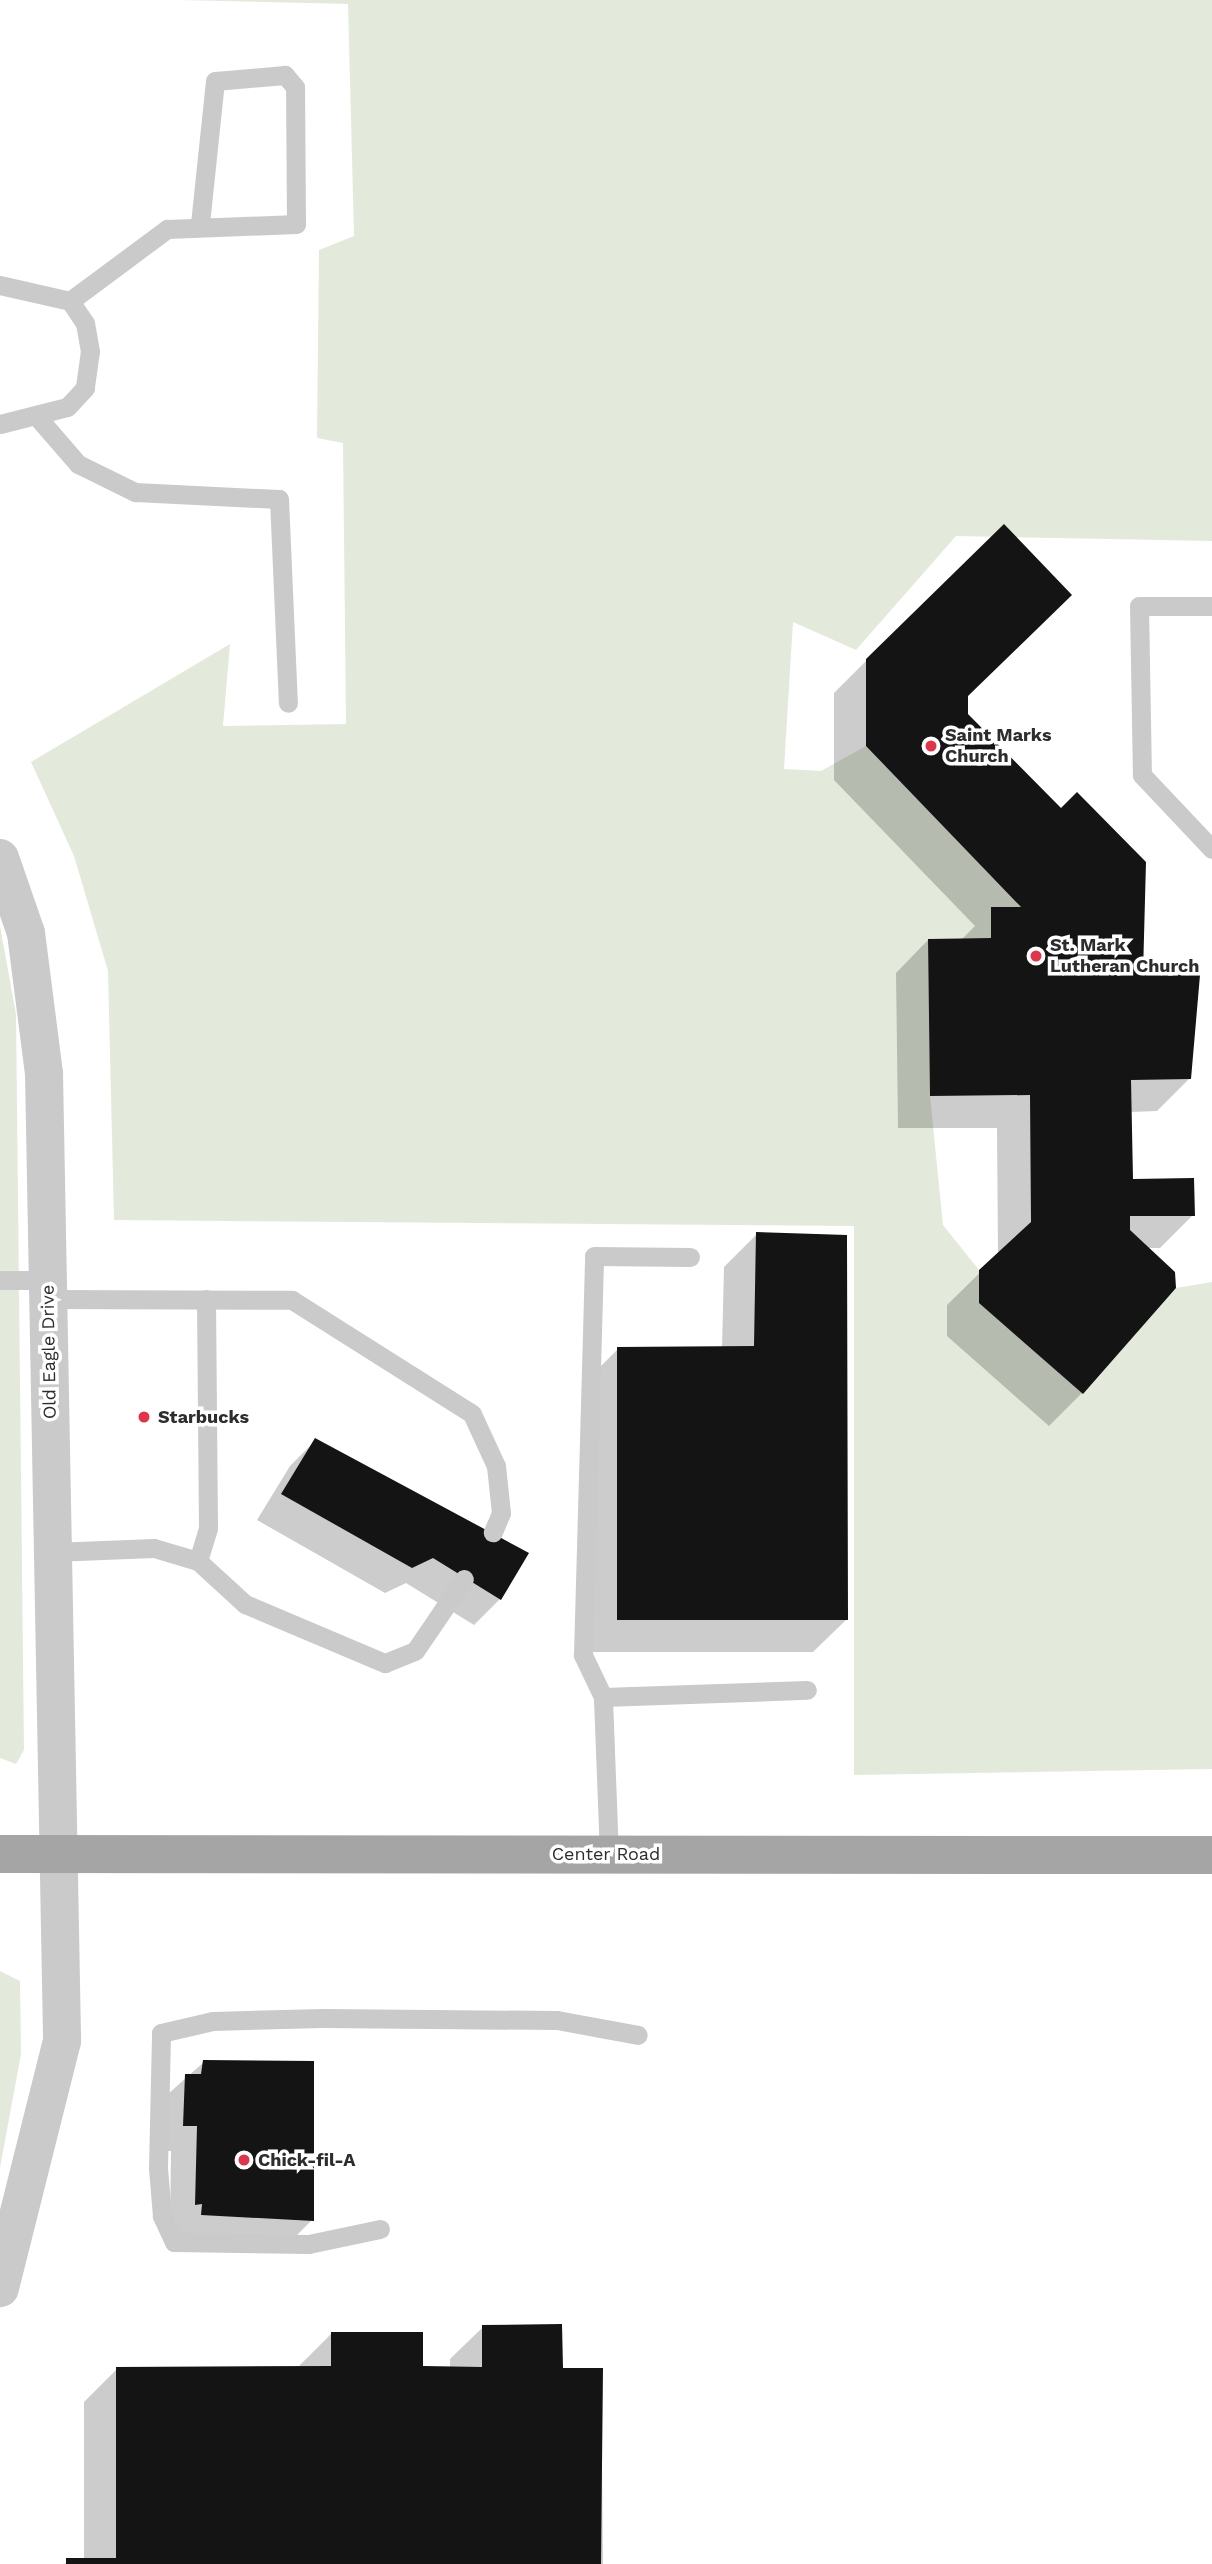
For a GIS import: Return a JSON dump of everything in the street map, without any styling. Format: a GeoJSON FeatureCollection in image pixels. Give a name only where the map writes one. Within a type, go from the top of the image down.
{"type":"FeatureCollection","features":[{"type":"Feature","properties":{"kind":"main road","name":"Center Road"},"geometry":{"type":"LineString","coordinates":[[0,1854],[1212,1855]]}},
{"type":"Feature","properties":{"kind":"street","name":"Old Eagle Drive"},"geometry":{"type":"LineString","coordinates":[[0,858],[26,933],[40,1007],[62,2041],[0,2288]]}},
{"type":"Feature","properties":{"kind":"lane"},"geometry":{"type":"LineString","coordinates":[[70,301],[167,229],[200,224],[296,224],[292,79],[215,80],[200,224]]}},
{"type":"Feature","properties":{"kind":"lane"},"geometry":{"type":"LineString","coordinates":[[0,285],[70,301],[85,323],[85,387],[67,407],[39,419],[0,424]]}},
{"type":"Feature","properties":{"kind":"lane"},"geometry":{"type":"LineString","coordinates":[[39,419],[78,464],[135,492],[279,499],[288,703]]}},
{"type":"Feature","properties":{"kind":"lane"},"geometry":{"type":"LineString","coordinates":[[1212,606],[1139,606],[1142,775],[1212,849]]}},
{"type":"Feature","properties":{"kind":"lane"},"geometry":{"type":"LineString","coordinates":[[609,1855],[603,1697],[583,1656],[594,1256],[690,1256]]}},
{"type":"Feature","properties":{"kind":"lane"},"geometry":{"type":"LineString","coordinates":[[0,1280],[48,1290],[206,1299],[292,1300],[472,1414],[496,1466],[501,1513],[493,1532]]}},
{"type":"Feature","properties":{"kind":"lane"},"geometry":{"type":"LineString","coordinates":[[198,1561],[208,1528],[206,1299]]}},
{"type":"Feature","properties":{"kind":"lane"},"geometry":{"type":"LineString","coordinates":[[52,1552],[154,1548],[198,1561],[245,1604],[385,1663],[415,1651],[464,1579]]}},
{"type":"Feature","properties":{"kind":"lane"},"geometry":{"type":"LineString","coordinates":[[603,1697],[807,1690]]}},
{"type":"Feature","properties":{"kind":"lane"},"geometry":{"type":"LineString","coordinates":[[380,2229],[309,2244],[174,2242],[162,2216],[158,2168],[161,2033],[213,2021],[323,2018],[557,2020],[638,2035]]}},
{"type":"Feature","properties":{"kind":"green space"},"geometry":{"type":"Polygon","coordinates":[[[178,0],[1212,0],[1212,541],[956,536],[856,650],[793,622],[784,769],[821,771],[866,746],[1021,907],[991,938],[928,939],[930,1096],[943,1225],[979,1270],[979,1303],[1083,1394],[1176,1288],[1212,1282],[1212,1769],[854,1775],[854,1226],[114,1220],[108,971],[74,856],[31,762],[230,644],[223,726],[346,724],[343,443],[317,438],[319,250],[354,236],[348,4],[178,0]]]}},
{"type":"Feature","properties":{"kind":"green space"},"geometry":{"type":"Polygon","coordinates":[[[0,926],[16,1014],[24,1750],[16,1764],[0,1758],[0,926]]]}},
{"type":"Feature","properties":{"kind":"green space"},"geometry":{"type":"Polygon","coordinates":[[[0,1971],[20,1981],[21,2054],[0,2168],[0,1971]]]}},
{"type":"Feature","properties":{"kind":"building","name":"St. Mark Lutheran Church"},"geometry":{"type":"Polygon","coordinates":[[[1004,524],[1072,595],[968,696],[968,714],[1061,808],[1077,792],[1146,862],[1143,974],[1200,975],[1191,1079],[1131,1080],[1133,1179],[1194,1178],[1195,1216],[1130,1216],[1130,1230],[1175,1272],[1176,1288],[1083,1394],[979,1303],[979,1270],[1031,1222],[1030,1095],[930,1096],[928,939],[991,938],[991,907],[1021,907],[866,746],[866,659],[1004,524]]]}},
{"type":"Feature","properties":{"kind":"building"},"geometry":{"type":"Polygon","coordinates":[[[756,1232],[847,1235],[848,1620],[617,1620],[617,1347],[754,1346],[756,1232]]]}},
{"type":"Feature","properties":{"kind":"building"},"geometry":{"type":"Polygon","coordinates":[[[315,1438],[529,1553],[501,1600],[433,1558],[412,1568],[281,1494],[315,1438]]]}},
{"type":"Feature","properties":{"kind":"building"},"geometry":{"type":"Polygon","coordinates":[[[203,2060],[314,2061],[314,2221],[201,2215],[202,2204],[195,2205],[197,2126],[183,2126],[185,2074],[201,2074],[203,2060]]]}},
{"type":"Feature","properties":{"kind":"building"},"geometry":{"type":"Polygon","coordinates":[[[562,2324],[563,2368],[603,2368],[601,2564],[66,2564],[66,2558],[116,2558],[116,2367],[331,2366],[331,2332],[423,2332],[423,2366],[482,2367],[482,2325],[562,2324]]]}},
{"type":"Feature","properties":{"kind":"place","name":"Saint Marks Church"},"geometry":{"type":"Point","coordinates":[931,746]}},
{"type":"Feature","properties":{"kind":"place","name":"St. Mark Lutheran Church"},"geometry":{"type":"Point","coordinates":[1036,956]}},
{"type":"Feature","properties":{"kind":"place","name":"Starbucks"},"geometry":{"type":"Point","coordinates":[144,1417]}},
{"type":"Feature","properties":{"kind":"place","name":"Chick-fil-A"},"geometry":{"type":"Point","coordinates":[244,2160]}}]}
